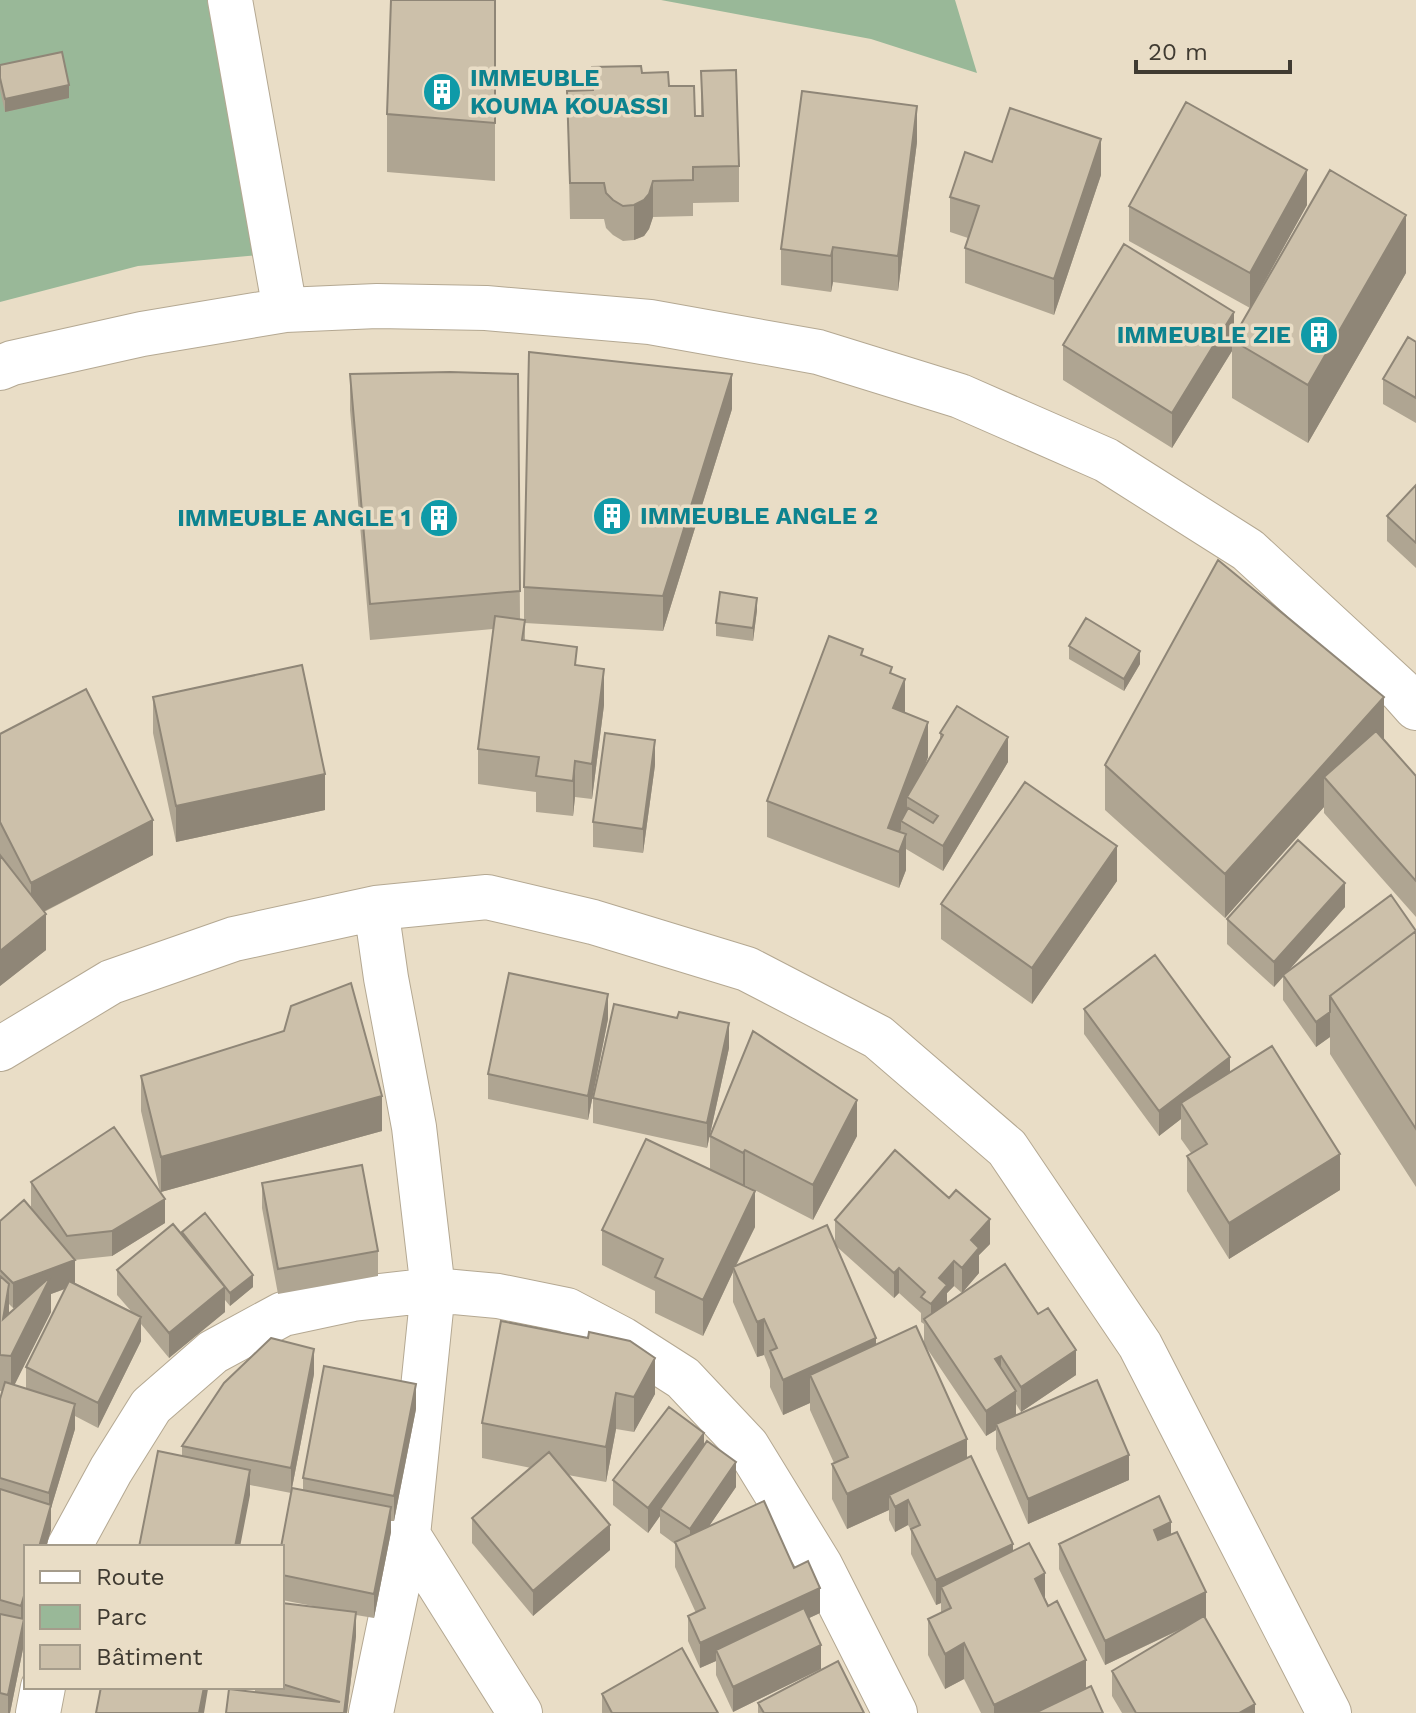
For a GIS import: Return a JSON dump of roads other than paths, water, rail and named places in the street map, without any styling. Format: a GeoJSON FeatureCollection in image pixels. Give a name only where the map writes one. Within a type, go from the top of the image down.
{"type":"FeatureCollection","features":[{"type":"Feature","properties":{"kind":"street"},"geometry":{"type":"LineString","coordinates":[[230,0],[285,310]]}},
{"type":"Feature","properties":{"kind":"street"},"geometry":{"type":"LineString","coordinates":[[0,368],[142,334],[285,310],[377,306],[486,308],[650,322],[818,352],[960,396],[1106,460],[1248,550],[1416,708]]}},
{"type":"Feature","properties":{"kind":"street"},"geometry":{"type":"LineString","coordinates":[[0,1049],[111,982],[234,939],[376,908],[487,897],[593,922],[747,969],[878,1037],[1007,1148],[1140,1345],[1329,1713]]}},
{"type":"Feature","properties":{"kind":"street"},"geometry":{"type":"LineString","coordinates":[[371,1713],[408,1535],[433,1290],[414,1127],[376,908]]}},
{"type":"Feature","properties":{"kind":"street"},"geometry":{"type":"LineString","coordinates":[[70,1545],[151,1406],[213,1352],[283,1314],[353,1299],[433,1290],[498,1296],[567,1310],[622,1339],[683,1378],[747,1446],[820,1565],[895,1713]]}},
{"type":"Feature","properties":{"kind":"street"},"geometry":{"type":"LineString","coordinates":[[408,1535],[520,1713]]}},
{"type":"Feature","properties":{"kind":"street"},"geometry":{"type":"LineString","coordinates":[[38,1713],[43,1689]]}},
{"type":"Feature","properties":{"kind":"place","name":"IMMEUBLE KOUMA KOUASSI"},"geometry":{"type":"Point","coordinates":[442,92]}},
{"type":"Feature","properties":{"kind":"place","name":"IMMEUBLE ZIE"},"geometry":{"type":"Point","coordinates":[1319,335]}},
{"type":"Feature","properties":{"kind":"place","name":"IMMEUBLE ANGLE 2"},"geometry":{"type":"Point","coordinates":[612,516]}},
{"type":"Feature","properties":{"kind":"place","name":"IMMEUBLE ANGLE 1"},"geometry":{"type":"Point","coordinates":[439,518]}}]}
